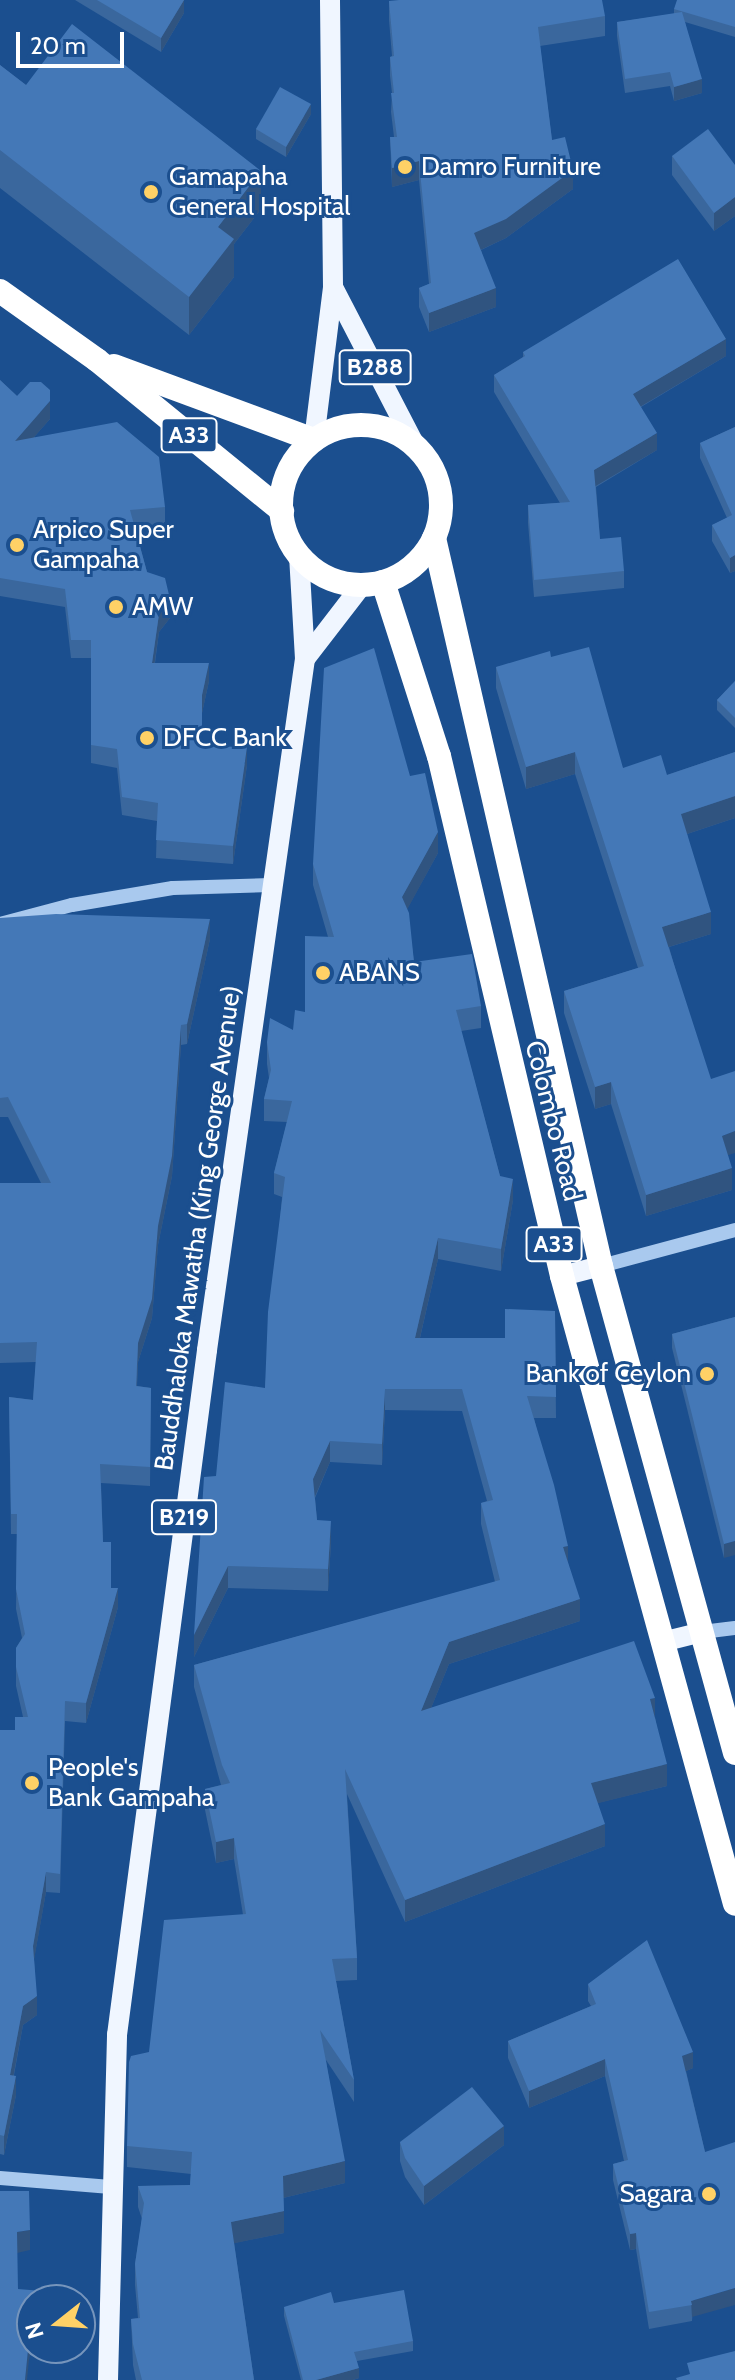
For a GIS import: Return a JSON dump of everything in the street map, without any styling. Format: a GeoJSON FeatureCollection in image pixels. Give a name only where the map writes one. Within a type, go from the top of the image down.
{"type":"FeatureCollection","features":[{"type":"Feature","properties":{"kind":"highway","name":"A33"},"geometry":{"type":"LineString","coordinates":[[0,291],[97,360],[282,511]]}},
{"type":"Feature","properties":{"kind":"highway","name":"A33"},"geometry":{"type":"LineString","coordinates":[[97,360],[314,440]]}},
{"type":"Feature","properties":{"kind":"highway"},"geometry":{"type":"LineString","coordinates":[[366,425],[398,433],[416,447],[437,480],[440,519],[434,538],[413,565],[373,583],[327,577],[299,554],[290,541],[282,511],[288,471],[314,440],[333,430],[366,425]]}},
{"type":"Feature","properties":{"kind":"highway","name":"Colombo Road"},"geometry":{"type":"LineString","coordinates":[[434,538],[601,1266],[735,1753]]}},
{"type":"Feature","properties":{"kind":"highway","name":"Colombo Road"},"geometry":{"type":"LineString","coordinates":[[373,583],[439,756],[562,1276],[735,1904]]}},
{"type":"Feature","properties":{"kind":"main road","name":"B288"},"geometry":{"type":"LineString","coordinates":[[314,440],[333,287],[330,0]]}},
{"type":"Feature","properties":{"kind":"main road","name":"B288"},"geometry":{"type":"LineString","coordinates":[[333,287],[416,447]]}},
{"type":"Feature","properties":{"kind":"main road","name":"Bauddhaloka Mawatha (King George Avenue)"},"geometry":{"type":"LineString","coordinates":[[108,2380],[117,2035],[271,885],[305,659],[299,554]]}},
{"type":"Feature","properties":{"kind":"main road","name":"Bauddhaloka Mawatha (King George Avenue)"},"geometry":{"type":"LineString","coordinates":[[305,659],[373,583]]}},
{"type":"Feature","properties":{"kind":"main road"},"geometry":{"type":"LineString","coordinates":[[562,1276],[601,1266]]}},
{"type":"Feature","properties":{"kind":"main road"},"geometry":{"type":"LineString","coordinates":[[662,1642],[702,1632]]}},
{"type":"Feature","properties":{"kind":"street"},"geometry":{"type":"LineString","coordinates":[[0,924],[72,905],[173,888],[271,885]]}},
{"type":"Feature","properties":{"kind":"street"},"geometry":{"type":"LineString","coordinates":[[601,1266],[735,1230]]}},
{"type":"Feature","properties":{"kind":"street"},"geometry":{"type":"LineString","coordinates":[[702,1632],[735,1628]]}},
{"type":"Feature","properties":{"kind":"street"},"geometry":{"type":"LineString","coordinates":[[0,2178],[111,2187]]}},
{"type":"Feature","properties":{"kind":"building"},"geometry":{"type":"Polygon","coordinates":[[[97,0],[184,0],[161,38],[97,0]]]}},
{"type":"Feature","properties":{"kind":"building"},"geometry":{"type":"Polygon","coordinates":[[[602,0],[605,16],[538,27],[552,140],[565,137],[573,170],[506,219],[474,233],[496,288],[429,313],[419,288],[431,283],[419,161],[392,168],[390,137],[397,137],[391,93],[394,93],[390,57],[394,56],[389,1],[602,0]]]}},
{"type":"Feature","properties":{"kind":"building"},"geometry":{"type":"Polygon","coordinates":[[[677,0],[735,0],[735,27],[674,9],[677,0]]]}},
{"type":"Feature","properties":{"kind":"building"},"geometry":{"type":"Polygon","coordinates":[[[682,12],[702,79],[674,87],[670,72],[625,79],[617,22],[682,12]]]}},
{"type":"Feature","properties":{"kind":"building"},"geometry":{"type":"Polygon","coordinates":[[[72,24],[261,171],[218,227],[234,239],[189,297],[0,150],[0,65],[26,85],[72,24]]]}},
{"type":"Feature","properties":{"kind":"building"},"geometry":{"type":"Polygon","coordinates":[[[280,87],[311,104],[286,147],[256,129],[280,87]]]}},
{"type":"Feature","properties":{"kind":"building"},"geometry":{"type":"Polygon","coordinates":[[[708,129],[735,165],[735,197],[714,213],[672,156],[708,129]]]}},
{"type":"Feature","properties":{"kind":"building"},"geometry":{"type":"Polygon","coordinates":[[[678,259],[726,339],[633,394],[657,433],[594,470],[600,539],[621,537],[624,571],[534,580],[528,505],[570,502],[494,375],[525,356],[523,352],[678,259]]]}},
{"type":"Feature","properties":{"kind":"building"},"geometry":{"type":"Polygon","coordinates":[[[0,380],[17,396],[30,382],[41,382],[50,390],[50,401],[15,441],[117,422],[159,457],[165,507],[130,510],[147,572],[165,578],[170,599],[159,614],[152,663],[209,663],[202,695],[202,746],[247,747],[233,846],[156,840],[158,803],[122,797],[117,749],[91,745],[91,640],[71,640],[65,589],[0,578],[0,380]]]}},
{"type":"Feature","properties":{"kind":"building"},"geometry":{"type":"Polygon","coordinates":[[[735,427],[735,555],[730,558],[712,525],[732,515],[700,443],[735,427]]]}},
{"type":"Feature","properties":{"kind":"building"},"geometry":{"type":"Polygon","coordinates":[[[589,647],[623,768],[661,755],[667,775],[735,752],[735,796],[681,814],[711,912],[662,927],[711,1079],[735,1071],[735,1131],[722,1136],[732,1168],[646,1195],[611,1082],[595,1087],[564,991],[644,966],[575,752],[526,767],[496,667],[550,651],[551,657],[589,647]]]}},
{"type":"Feature","properties":{"kind":"building"},"geometry":{"type":"Polygon","coordinates":[[[374,648],[410,776],[425,773],[438,832],[402,897],[409,913],[414,962],[472,954],[481,1006],[456,1010],[500,1176],[513,1179],[501,1249],[438,1238],[415,1338],[505,1338],[505,1309],[555,1311],[556,1397],[527,1396],[554,1485],[568,1546],[563,1547],[580,1599],[449,1642],[421,1711],[634,1641],[655,1698],[650,1699],[667,1764],[591,1783],[605,1824],[405,1900],[345,1769],[357,1958],[332,1959],[354,2080],[320,2030],[345,2161],[283,2176],[284,2211],[231,2222],[254,2380],[142,2380],[133,2344],[131,2319],[140,2318],[135,2264],[144,2203],[138,2186],[190,2185],[192,2152],[127,2146],[129,2062],[131,2056],[149,2052],[164,1920],[246,1914],[234,1838],[216,1842],[205,1789],[230,1783],[194,1665],[500,1580],[481,1503],[493,1500],[462,1389],[385,1389],[382,1444],[330,1441],[313,1479],[317,1520],[331,1521],[328,1569],[228,1566],[194,1635],[204,1477],[216,1476],[225,1382],[265,1388],[268,1312],[285,1177],[274,1173],[292,1101],[264,1099],[271,1070],[267,1042],[270,1018],[293,1030],[295,1010],[305,1012],[305,936],[334,937],[313,864],[324,668],[374,648]]]}},
{"type":"Feature","properties":{"kind":"building"},"geometry":{"type":"Polygon","coordinates":[[[735,681],[735,718],[717,700],[735,681]]]}},
{"type":"Feature","properties":{"kind":"building"},"geometry":{"type":"Polygon","coordinates":[[[56,914],[210,919],[187,1024],[181,1025],[172,1156],[158,1226],[152,1299],[138,1343],[136,1386],[151,1388],[150,1467],[100,1464],[103,1542],[111,1542],[111,1588],[118,1588],[86,1703],[65,1701],[60,1874],[46,1872],[33,1946],[37,1996],[23,2006],[10,2075],[16,2076],[4,2136],[0,2135],[0,1730],[15,1730],[15,1717],[28,1717],[16,1667],[16,1648],[25,1634],[16,1589],[17,1514],[11,1514],[9,1397],[33,1400],[37,1342],[0,1343],[0,1183],[51,1183],[8,1097],[0,1098],[0,918],[56,914]]]}},
{"type":"Feature","properties":{"kind":"building"},"geometry":{"type":"Polygon","coordinates":[[[735,1317],[735,1541],[724,1544],[672,1334],[735,1317]]]}},
{"type":"Feature","properties":{"kind":"building"},"geometry":{"type":"Polygon","coordinates":[[[647,1940],[693,2052],[682,2056],[705,2152],[735,2142],[735,2288],[691,2301],[692,2305],[649,2312],[636,2233],[630,2234],[613,2164],[628,2160],[605,2059],[529,2091],[508,2041],[596,2004],[588,1984],[647,1940]]]}},
{"type":"Feature","properties":{"kind":"building"},"geometry":{"type":"Polygon","coordinates":[[[472,2087],[504,2126],[424,2186],[405,2158],[400,2142],[472,2087]]]}},
{"type":"Feature","properties":{"kind":"building"},"geometry":{"type":"Polygon","coordinates":[[[0,2191],[29,2191],[30,2230],[17,2232],[16,2364],[27,2364],[25,2380],[0,2380],[0,2191]]]}},
{"type":"Feature","properties":{"kind":"building"},"geometry":{"type":"Polygon","coordinates":[[[404,2290],[413,2341],[354,2352],[359,2368],[316,2380],[303,2380],[284,2307],[331,2292],[334,2303],[404,2290]]]}},
{"type":"Feature","properties":{"kind":"building"},"geometry":{"type":"Polygon","coordinates":[[[735,2351],[735,2380],[676,2378],[690,2374],[687,2363],[735,2351]]]}},
{"type":"Feature","properties":{"kind":"place","name":"Damro Furniture"},"geometry":{"type":"Point","coordinates":[405,167]}},
{"type":"Feature","properties":{"kind":"place","name":"Gamapaha General Hospital"},"geometry":{"type":"Point","coordinates":[151,192]}},
{"type":"Feature","properties":{"kind":"place","name":"Arpico Super Gampaha"},"geometry":{"type":"Point","coordinates":[17,545]}},
{"type":"Feature","properties":{"kind":"place","name":"AMW"},"geometry":{"type":"Point","coordinates":[116,607]}},
{"type":"Feature","properties":{"kind":"place","name":"DFCC Bank"},"geometry":{"type":"Point","coordinates":[147,738]}},
{"type":"Feature","properties":{"kind":"place","name":"ABANS"},"geometry":{"type":"Point","coordinates":[323,973]}},
{"type":"Feature","properties":{"kind":"place","name":"Bank of Ceylon"},"geometry":{"type":"Point","coordinates":[707,1374]}},
{"type":"Feature","properties":{"kind":"place","name":"People's Bank Gampaha"},"geometry":{"type":"Point","coordinates":[32,1783]}},
{"type":"Feature","properties":{"kind":"place","name":"Sagara"},"geometry":{"type":"Point","coordinates":[709,2194]}}]}
